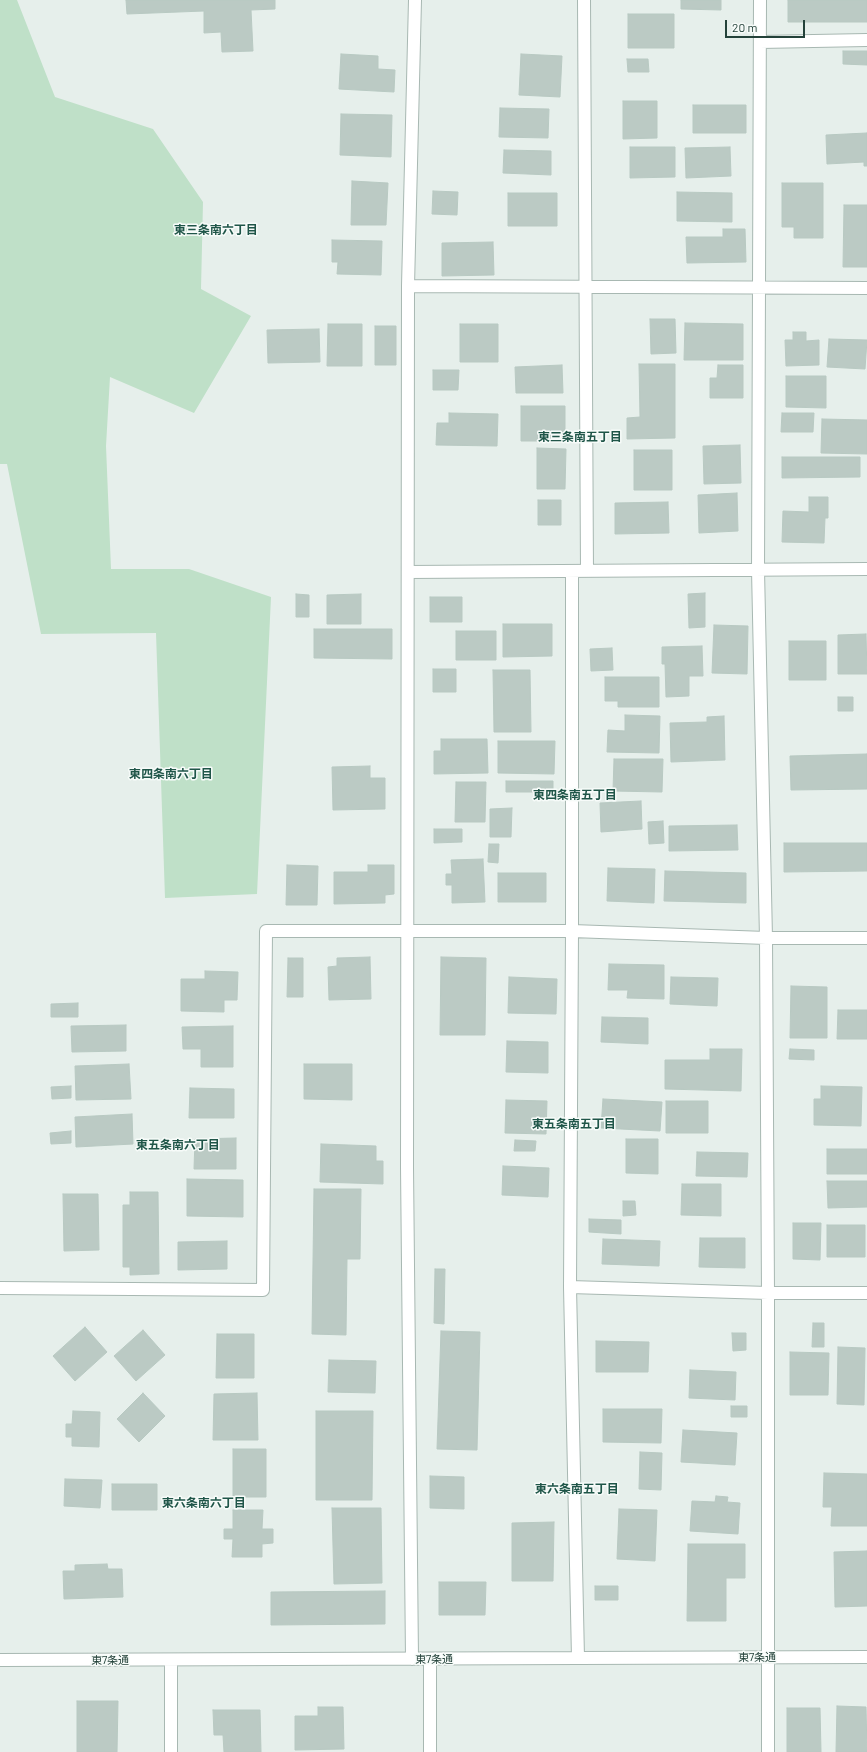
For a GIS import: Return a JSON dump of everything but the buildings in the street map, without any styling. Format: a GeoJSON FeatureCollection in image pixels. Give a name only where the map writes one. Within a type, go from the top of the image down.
{"type":"FeatureCollection","features":[{"type":"Feature","properties":{"kind":"street"},"geometry":{"type":"LineString","coordinates":[[412,1659],[407,1167],[409,931],[408,286],[415,0]]}},
{"type":"Feature","properties":{"kind":"street"},"geometry":{"type":"LineString","coordinates":[[584,0],[587,571]]}},
{"type":"Feature","properties":{"kind":"street"},"geometry":{"type":"LineString","coordinates":[[760,0],[758,570],[766,938],[768,1752]]}},
{"type":"Feature","properties":{"kind":"street"},"geometry":{"type":"LineString","coordinates":[[760,42],[867,40]]}},
{"type":"Feature","properties":{"kind":"street"},"geometry":{"type":"LineString","coordinates":[[408,286],[585,288],[867,288]]}},
{"type":"Feature","properties":{"kind":"street"},"geometry":{"type":"LineString","coordinates":[[408,572],[867,569]]}},
{"type":"Feature","properties":{"kind":"street"},"geometry":{"type":"LineString","coordinates":[[572,571],[570,1287],[578,1658]]}},
{"type":"Feature","properties":{"kind":"street"},"geometry":{"type":"LineString","coordinates":[[0,1288],[263,1290],[266,931],[572,931],[766,938],[867,938]]}},
{"type":"Feature","properties":{"kind":"street"},"geometry":{"type":"LineString","coordinates":[[570,1287],[768,1293],[867,1293]]}},
{"type":"Feature","properties":{"kind":"street","name":"東7条通"},"geometry":{"type":"LineString","coordinates":[[0,1660],[867,1657]]}},
{"type":"Feature","properties":{"kind":"street"},"geometry":{"type":"LineString","coordinates":[[430,1659],[430,1752]]}},
{"type":"Feature","properties":{"kind":"street"},"geometry":{"type":"LineString","coordinates":[[170,1660],[171,1752]]}},
{"type":"Feature","properties":{"kind":"green space"},"geometry":{"type":"Polygon","coordinates":[[[0,0],[17,0],[55,97],[153,129],[203,202],[201,289],[251,316],[194,413],[110,377],[106,446],[111,569],[189,569],[271,597],[257,894],[165,898],[156,633],[41,634],[7,464],[0,464],[0,0]]]}},
{"type":"Feature","properties":{"kind":"district","name":"東三条南六丁目"},"geometry":{"type":"Point","coordinates":[216,230]}},
{"type":"Feature","properties":{"kind":"district","name":"東三条南五丁目"},"geometry":{"type":"Point","coordinates":[580,437]}},
{"type":"Feature","properties":{"kind":"district","name":"東四条南六丁目"},"geometry":{"type":"Point","coordinates":[171,774]}},
{"type":"Feature","properties":{"kind":"district","name":"東四条南五丁目"},"geometry":{"type":"Point","coordinates":[575,795]}},
{"type":"Feature","properties":{"kind":"district","name":"東五条南五丁目"},"geometry":{"type":"Point","coordinates":[574,1124]}},
{"type":"Feature","properties":{"kind":"district","name":"東五条南六丁目"},"geometry":{"type":"Point","coordinates":[178,1145]}},
{"type":"Feature","properties":{"kind":"district","name":"東六条南五丁目"},"geometry":{"type":"Point","coordinates":[577,1489]}},
{"type":"Feature","properties":{"kind":"district","name":"東六条南六丁目"},"geometry":{"type":"Point","coordinates":[204,1503]}}]}
